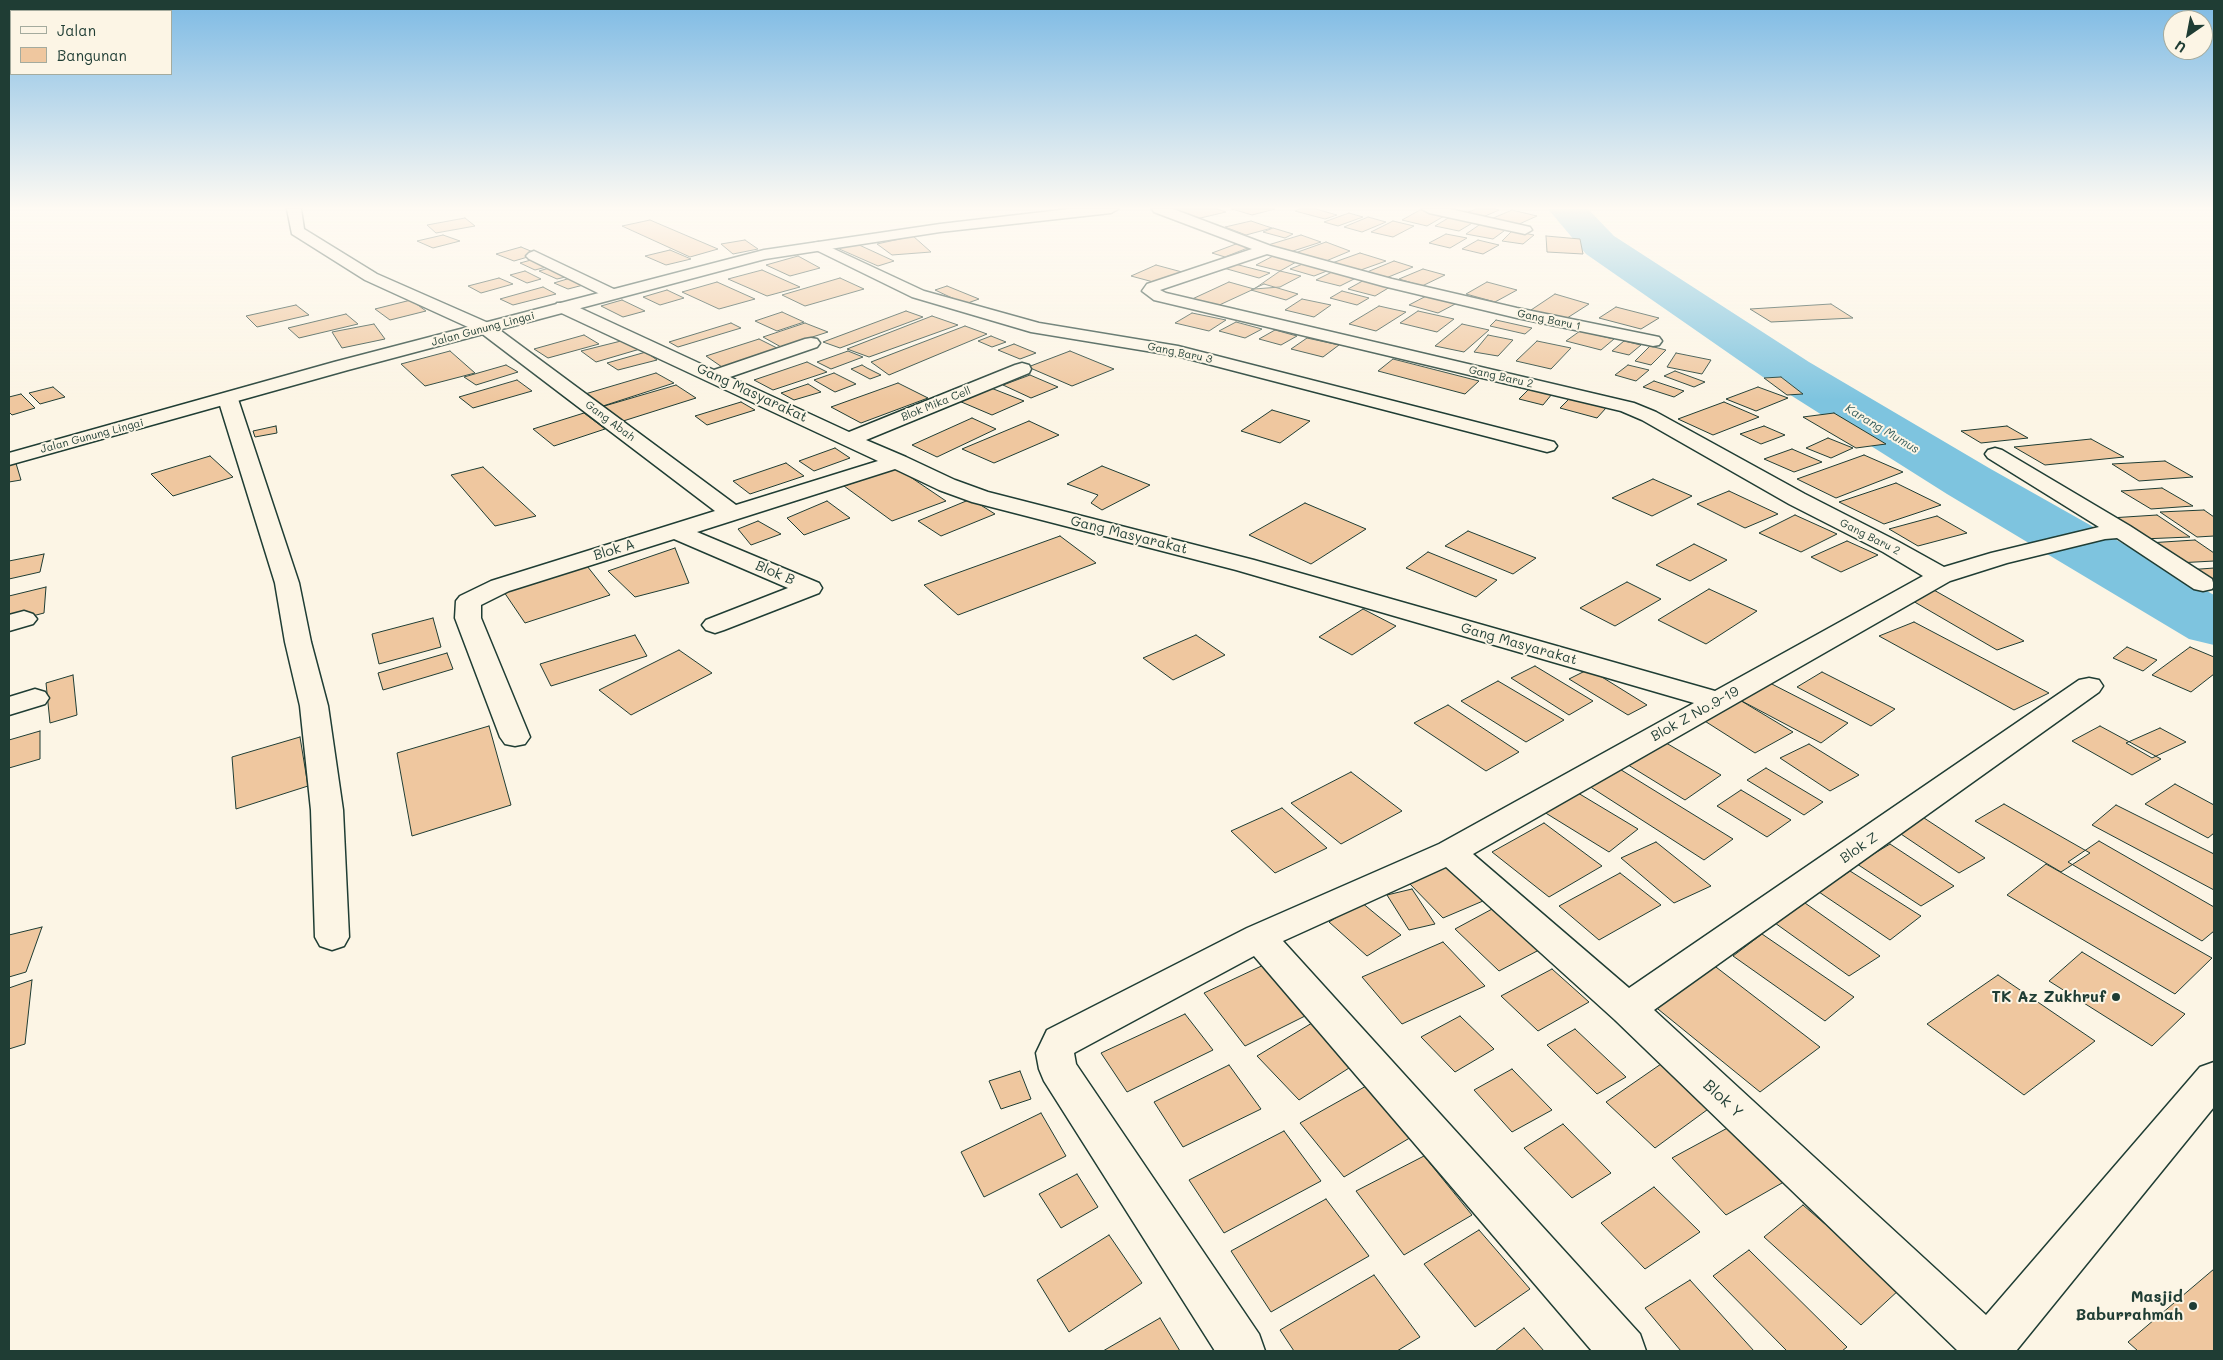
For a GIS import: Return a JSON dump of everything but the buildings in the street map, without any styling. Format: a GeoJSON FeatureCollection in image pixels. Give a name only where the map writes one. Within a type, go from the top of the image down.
{"type":"FeatureCollection","features":[{"type":"Feature","properties":{"kind":"street","name":"Gang Abah"},"geometry":{"type":"LineString","coordinates":[[364,272],[486,329],[732,513]]}},
{"type":"Feature","properties":{"kind":"street"},"geometry":{"type":"LineString","coordinates":[[568,272],[612,294]]}},
{"type":"Feature","properties":{"kind":"street","name":"Jalan Gunung Lingai"},"geometry":{"type":"LineString","coordinates":[[9,458],[228,399],[341,366],[696,272]]}},
{"type":"Feature","properties":{"kind":"street","name":"Gang Baru 3"},"geometry":{"type":"LineString","coordinates":[[874,272],[918,294],[1037,328],[1178,351],[1546,446]]}},
{"type":"Feature","properties":{"kind":"street","name":"Gang Baru 2"},"geometry":{"type":"LineString","coordinates":[[1196,272],[1153,287],[1150,291],[1160,297],[1627,407],[1648,416],[1941,576]]}},
{"type":"Feature","properties":{"kind":"street","name":"Gang Baru 1"},"geometry":{"type":"LineString","coordinates":[[1352,272],[1517,313],[1653,341]]}},
{"type":"Feature","properties":{"kind":"street","name":"Gang Masyarakat"},"geometry":{"type":"LineString","coordinates":[[563,307],[947,484],[980,497],[1245,565],[1718,701]]}},
{"type":"Feature","properties":{"kind":"street"},"geometry":{"type":"LineString","coordinates":[[715,376],[811,343]]}},
{"type":"Feature","properties":{"kind":"street","name":"Blok Mika Cell"},"geometry":{"type":"LineString","coordinates":[[850,439],[1022,369]]}},
{"type":"Feature","properties":{"kind":"street"},"geometry":{"type":"LineString","coordinates":[[228,399],[287,583],[298,642],[314,706],[327,810],[332,936]]}},
{"type":"Feature","properties":{"kind":"street"},"geometry":{"type":"LineString","coordinates":[[1995,454],[2114,532],[2203,584]]}},
{"type":"Feature","properties":{"kind":"street","name":"Blok A"},"geometry":{"type":"LineString","coordinates":[[515,737],[468,618],[469,601],[500,586],[899,461]]}},
{"type":"Feature","properties":{"kind":"street","name":"Blok B"},"geometry":{"type":"LineString","coordinates":[[675,531],[810,588],[715,625]]}},
{"type":"Feature","properties":{"kind":"street","name":"Blok Z No.9-19"},"geometry":{"type":"LineString","coordinates":[[1242,1351],[1058,1069],[1055,1053],[1060,1041],[1259,936],[1450,852],[1941,576],[1999,558],[2114,532]]}},
{"type":"Feature","properties":{"kind":"street","name":"Blok Z"},"geometry":{"type":"LineString","coordinates":[[1628,1009],[2089,686]]}},
{"type":"Feature","properties":{"kind":"street","name":"Blok Y"},"geometry":{"type":"LineString","coordinates":[[1450,852],[1628,1009],[1988,1350]]}},
{"type":"Feature","properties":{"kind":"street"},"geometry":{"type":"LineString","coordinates":[[1259,936],[1623,1351]]}},
{"type":"Feature","properties":{"kind":"street"},"geometry":{"type":"LineString","coordinates":[[1988,1350],[2214,1079]]}},
{"type":"Feature","properties":{"kind":"waterway","name":"Karang Mumus"},"geometry":{"type":"LineString","coordinates":[[1641,272],[1791,373],[1968,481],[2214,624]]}},
{"type":"Feature","properties":{"kind":"place","name":"TK Az Zukhruf"},"geometry":{"type":"Point","coordinates":[2116,997]}},
{"type":"Feature","properties":{"kind":"place","name":"Masjid Baburrahmah"},"geometry":{"type":"Point","coordinates":[2193,1306]}}]}
